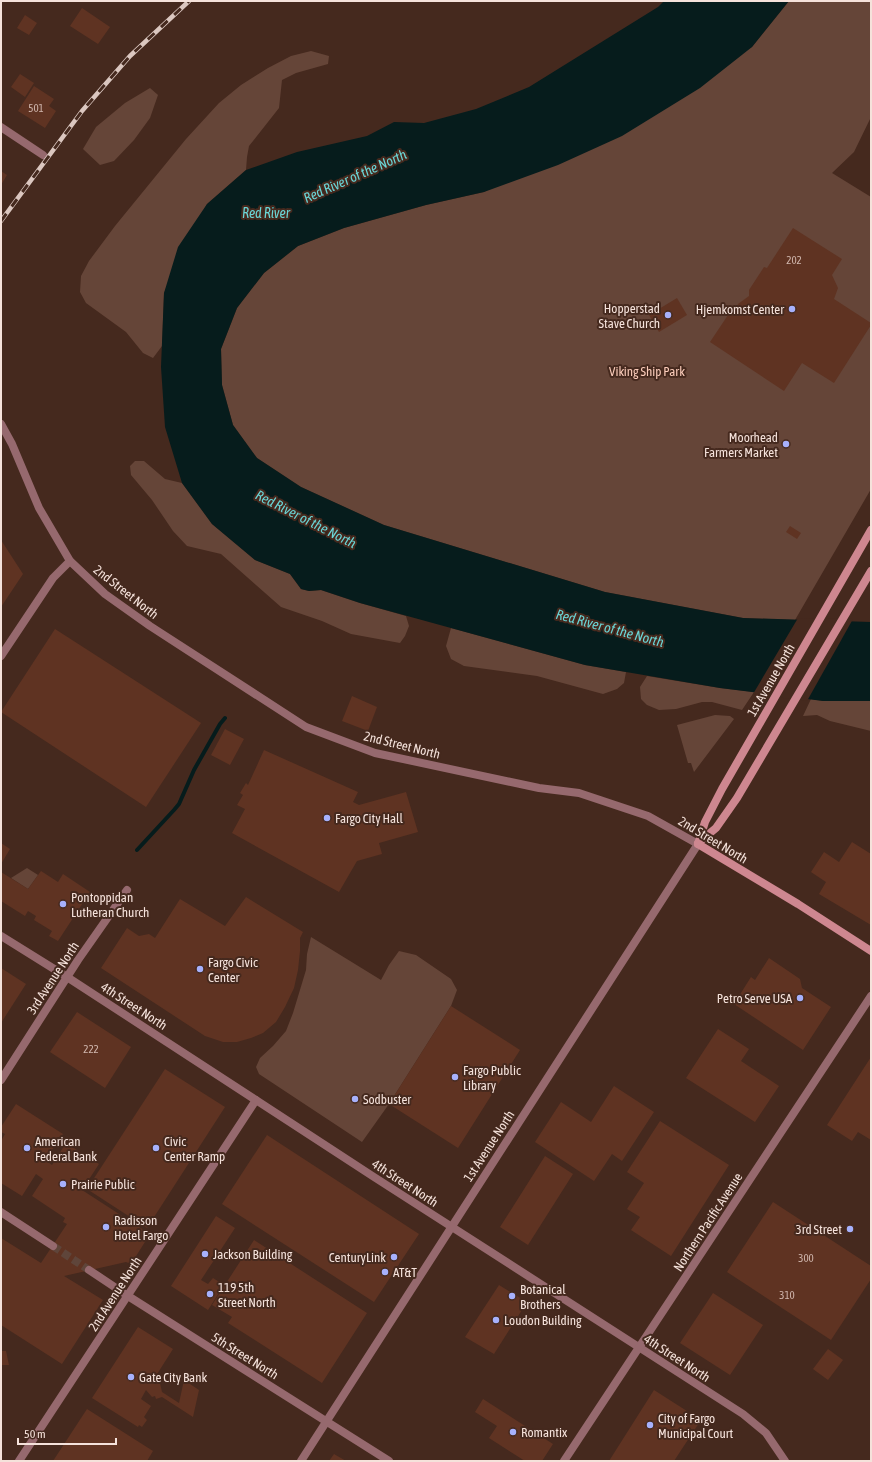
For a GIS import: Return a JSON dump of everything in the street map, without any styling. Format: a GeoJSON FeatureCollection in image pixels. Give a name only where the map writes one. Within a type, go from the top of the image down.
{"type":"FeatureCollection","features":[{"type":"Feature","properties":{"kind":"main road","name":"1st Avenue North"},"geometry":{"type":"LineString","coordinates":[[698,844],[705,822],[722,789],[871,530]]}},
{"type":"Feature","properties":{"kind":"main road","name":"1st Avenue North"},"geometry":{"type":"LineString","coordinates":[[698,844],[716,828],[737,798],[871,571]]}},
{"type":"Feature","properties":{"kind":"main road","name":"2nd Street North"},"geometry":{"type":"LineString","coordinates":[[698,844],[798,904],[871,951]]}},
{"type":"Feature","properties":{"kind":"street"},"geometry":{"type":"LineString","coordinates":[[1,127],[43,155]]}},
{"type":"Feature","properties":{"kind":"street","name":"2nd Street North"},"geometry":{"type":"LineString","coordinates":[[1,424],[12,444],[39,508],[70,561],[105,594],[150,626],[306,727],[375,753],[539,788],[579,793],[648,816],[698,844]]}},
{"type":"Feature","properties":{"kind":"street"},"geometry":{"type":"LineString","coordinates":[[1,656],[53,578],[70,561]]}},
{"type":"Feature","properties":{"kind":"street","name":"1st Avenue North"},"geometry":{"type":"LineString","coordinates":[[301,1461],[698,844]]}},
{"type":"Feature","properties":{"kind":"street","name":"3rd Avenue North"},"geometry":{"type":"LineString","coordinates":[[1,1080],[78,960],[127,890]]}},
{"type":"Feature","properties":{"kind":"street","name":"4th Street North"},"geometry":{"type":"LineString","coordinates":[[1,936],[68,977],[743,1414],[766,1433],[785,1461]]}},
{"type":"Feature","properties":{"kind":"street","name":"Northern Pacific Avenue"},"geometry":{"type":"LineString","coordinates":[[564,1461],[871,996]]}},
{"type":"Feature","properties":{"kind":"street","name":"2nd Avenue North"},"geometry":{"type":"LineString","coordinates":[[19,1461],[256,1100]]}},
{"type":"Feature","properties":{"kind":"street"},"geometry":{"type":"LineString","coordinates":[[1,1212],[53,1246]]}},
{"type":"Feature","properties":{"kind":"street","name":"5th Street North"},"geometry":{"type":"LineString","coordinates":[[89,1270],[389,1461]]}},
{"type":"Feature","properties":{"kind":"green space","name":"Viking Ship Park"},"geometry":{"type":"Polygon","coordinates":[[[789,1],[871,1],[871,117],[854,152],[832,173],[871,197],[871,489],[795,620],[743,618],[605,592],[384,525],[301,487],[257,458],[233,425],[222,385],[221,349],[237,308],[264,273],[298,246],[344,228],[426,205],[484,192],[752,47],[789,1]]]}},
{"type":"Feature","properties":{"kind":"green space"},"geometry":{"type":"Polygon","coordinates":[[[311,51],[329,56],[328,64],[296,73],[282,80],[279,108],[249,146],[246,170],[207,204],[164,293],[162,346],[153,358],[143,353],[126,332],[86,303],[80,292],[81,276],[89,261],[115,226],[186,139],[219,103],[241,85],[268,68],[291,56],[311,51]]]}},
{"type":"Feature","properties":{"kind":"green space"},"geometry":{"type":"Polygon","coordinates":[[[150,88],[158,95],[150,118],[134,140],[114,161],[100,165],[83,149],[96,127],[125,103],[150,88]]]}},
{"type":"Feature","properties":{"kind":"green space"},"geometry":{"type":"Polygon","coordinates":[[[135,461],[144,461],[165,479],[182,483],[212,524],[255,560],[290,574],[301,589],[309,591],[321,590],[406,616],[409,626],[405,636],[400,643],[351,634],[322,621],[281,607],[221,554],[187,546],[173,531],[152,500],[131,475],[130,466],[135,461]]]}},
{"type":"Feature","properties":{"kind":"green space"},"geometry":{"type":"Polygon","coordinates":[[[451,628],[585,665],[626,672],[624,683],[617,689],[603,694],[537,676],[464,666],[451,659],[446,646],[451,628]]]}},
{"type":"Feature","properties":{"kind":"green space"},"geometry":{"type":"Polygon","coordinates":[[[647,676],[754,692],[742,710],[712,702],[702,702],[676,709],[659,710],[647,705],[641,699],[640,687],[647,676]]]}},
{"type":"Feature","properties":{"kind":"green space"},"geometry":{"type":"Polygon","coordinates":[[[811,699],[823,701],[871,701],[871,731],[830,721],[817,715],[803,716],[811,699]]]}},
{"type":"Feature","properties":{"kind":"green space"},"geometry":{"type":"Polygon","coordinates":[[[715,715],[730,716],[734,719],[694,772],[691,763],[688,763],[677,725],[715,715]]]}},
{"type":"Feature","properties":{"kind":"green space"},"geometry":{"type":"Polygon","coordinates":[[[27,868],[38,875],[28,889],[11,878],[27,868]]]}},
{"type":"Feature","properties":{"kind":"green space"},"geometry":{"type":"Polygon","coordinates":[[[311,937],[381,980],[399,951],[416,955],[451,979],[457,990],[451,1006],[389,1104],[362,1142],[259,1074],[256,1067],[260,1058],[286,1031],[306,970],[307,954],[311,937]]]}},
{"type":"Feature","properties":{"kind":"water","name":"Red River"},"geometry":{"type":"Polygon","coordinates":[[[664,1],[789,1],[752,47],[700,88],[622,136],[558,165],[484,192],[426,205],[344,228],[298,246],[264,273],[237,308],[221,349],[222,385],[233,425],[257,458],[301,487],[384,525],[605,592],[743,618],[871,622],[871,701],[823,701],[720,688],[585,665],[360,603],[321,590],[309,591],[301,589],[290,574],[255,560],[212,524],[182,483],[165,427],[161,367],[164,293],[178,247],[207,204],[246,170],[297,152],[367,136],[394,122],[424,123],[476,109],[529,87],[658,7],[664,1]]]}},
{"type":"Feature","properties":{"kind":"pier"},"geometry":{"type":"Polygon","coordinates":[[[798,618],[853,619],[807,701],[753,694],[798,618]]]}},
{"type":"Feature","properties":{"kind":"building"},"geometry":{"type":"Polygon","coordinates":[[[82,8],[110,27],[98,44],[70,26],[82,8]]]}},
{"type":"Feature","properties":{"kind":"building"},"geometry":{"type":"Polygon","coordinates":[[[25,15],[37,23],[29,35],[17,28],[25,15]]]}},
{"type":"Feature","properties":{"kind":"building"},"geometry":{"type":"Polygon","coordinates":[[[20,74],[34,83],[25,97],[11,87],[20,74]]]}},
{"type":"Feature","properties":{"kind":"building"},"geometry":{"type":"Polygon","coordinates":[[[34,86],[54,99],[49,106],[56,111],[45,128],[18,111],[34,86]]]}},
{"type":"Feature","properties":{"kind":"building"},"geometry":{"type":"Polygon","coordinates":[[[1,171],[7,175],[1,185],[1,171]]]}},
{"type":"Feature","properties":{"kind":"building","name":"Hjemkomst Center"},"geometry":{"type":"Polygon","coordinates":[[[793,228],[842,259],[832,275],[838,288],[834,299],[871,323],[871,325],[834,383],[802,363],[784,391],[710,342],[728,315],[733,314],[738,304],[749,296],[749,290],[764,267],[767,268],[793,228]]]}},
{"type":"Feature","properties":{"kind":"building","name":"Hopperstad Stave Church"},"geometry":{"type":"Polygon","coordinates":[[[677,298],[687,315],[659,332],[649,315],[677,298]]]}},
{"type":"Feature","properties":{"kind":"building"},"geometry":{"type":"Polygon","coordinates":[[[790,526],[801,533],[797,539],[786,532],[790,526]]]}},
{"type":"Feature","properties":{"kind":"building"},"geometry":{"type":"Polygon","coordinates":[[[1,540],[23,574],[1,607],[1,540]]]}},
{"type":"Feature","properties":{"kind":"building"},"geometry":{"type":"Polygon","coordinates":[[[55,629],[201,723],[146,807],[1,712],[55,629]]]}},
{"type":"Feature","properties":{"kind":"building"},"geometry":{"type":"Polygon","coordinates":[[[352,696],[377,707],[368,731],[342,721],[352,696]]]}},
{"type":"Feature","properties":{"kind":"building"},"geometry":{"type":"Polygon","coordinates":[[[225,729],[244,739],[230,765],[211,755],[225,729]]]}},
{"type":"Feature","properties":{"kind":"building","name":"Fargo City Hall"},"geometry":{"type":"Polygon","coordinates":[[[264,750],[358,792],[353,802],[359,805],[406,792],[418,832],[379,843],[382,854],[357,861],[339,892],[232,833],[245,809],[237,805],[243,795],[240,793],[246,783],[248,785],[264,750]]]}},
{"type":"Feature","properties":{"kind":"building"},"geometry":{"type":"Polygon","coordinates":[[[852,842],[871,854],[871,925],[819,894],[826,882],[811,872],[824,852],[839,862],[852,842]]]}},
{"type":"Feature","properties":{"kind":"building"},"geometry":{"type":"Polygon","coordinates":[[[1,843],[10,849],[1,864],[1,843]]]}},
{"type":"Feature","properties":{"kind":"building"},"geometry":{"type":"Polygon","coordinates":[[[41,871],[58,882],[63,874],[90,892],[58,941],[49,936],[52,931],[34,920],[36,916],[28,911],[25,916],[1,901],[1,872],[28,889],[41,871]]]}},
{"type":"Feature","properties":{"kind":"building","name":"Fargo Civic Center"},"geometry":{"type":"Polygon","coordinates":[[[246,897],[303,932],[300,938],[298,970],[294,988],[276,1022],[263,1033],[237,1042],[223,1042],[205,1036],[101,968],[127,928],[139,936],[149,934],[155,938],[180,899],[225,926],[246,897]]]}},
{"type":"Feature","properties":{"kind":"building"},"geometry":{"type":"Polygon","coordinates":[[[769,958],[800,979],[802,988],[831,1007],[803,1050],[734,1004],[751,977],[755,980],[769,958]]]}},
{"type":"Feature","properties":{"kind":"building"},"geometry":{"type":"Polygon","coordinates":[[[1,968],[26,984],[1,1023],[1,968]]]}},
{"type":"Feature","properties":{"kind":"building","name":"Fargo Public Library"},"geometry":{"type":"Polygon","coordinates":[[[451,1006],[520,1050],[458,1148],[389,1104],[451,1006]]]}},
{"type":"Feature","properties":{"kind":"building"},"geometry":{"type":"Polygon","coordinates":[[[77,1012],[131,1047],[105,1088],[50,1052],[77,1012]]]}},
{"type":"Feature","properties":{"kind":"building"},"geometry":{"type":"Polygon","coordinates":[[[718,1029],[749,1049],[741,1061],[779,1086],[755,1122],[686,1078],[718,1029]]]}},
{"type":"Feature","properties":{"kind":"building"},"geometry":{"type":"Polygon","coordinates":[[[871,1057],[871,1140],[858,1132],[852,1141],[827,1125],[871,1057]]]}},
{"type":"Feature","properties":{"kind":"building","name":"Civic Center Ramp"},"geometry":{"type":"Polygon","coordinates":[[[165,1069],[225,1107],[147,1228],[87,1189],[165,1069]]]}},
{"type":"Feature","properties":{"kind":"building"},"geometry":{"type":"Polygon","coordinates":[[[614,1086],[654,1112],[622,1161],[612,1154],[594,1181],[535,1142],[561,1102],[591,1122],[614,1086]]]}},
{"type":"Feature","properties":{"kind":"building"},"geometry":{"type":"Polygon","coordinates":[[[16,1104],[63,1134],[45,1160],[52,1165],[66,1143],[99,1164],[82,1190],[150,1234],[131,1264],[126,1262],[64,1276],[103,1300],[62,1364],[1,1325],[1,1238],[41,1263],[67,1224],[63,1222],[65,1218],[32,1196],[43,1179],[36,1174],[22,1196],[1,1183],[1,1141],[5,1134],[1,1132],[1,1127],[16,1104]]]}},
{"type":"Feature","properties":{"kind":"building"},"geometry":{"type":"Polygon","coordinates":[[[660,1121],[729,1165],[671,1256],[631,1230],[640,1217],[627,1209],[644,1183],[627,1172],[660,1121]]]}},
{"type":"Feature","properties":{"kind":"building"},"geometry":{"type":"Polygon","coordinates":[[[267,1135],[419,1234],[374,1302],[222,1204],[267,1135]]]}},
{"type":"Feature","properties":{"kind":"building"},"geometry":{"type":"Polygon","coordinates":[[[545,1156],[573,1174],[528,1245],[500,1227],[545,1156]]]}},
{"type":"Feature","properties":{"kind":"building"},"geometry":{"type":"Polygon","coordinates":[[[773,1202],[871,1266],[871,1279],[831,1340],[727,1272],[773,1202]]]}},
{"type":"Feature","properties":{"kind":"building","name":"Jackson Building"},"geometry":{"type":"Polygon","coordinates":[[[216,1216],[235,1228],[201,1280],[208,1284],[213,1278],[224,1285],[208,1310],[171,1286],[216,1216]]]}},
{"type":"Feature","properties":{"kind":"building"},"geometry":{"type":"Polygon","coordinates":[[[254,1240],[367,1313],[322,1383],[228,1323],[232,1317],[212,1305],[254,1240]]]}},
{"type":"Feature","properties":{"kind":"building","name":"Loudon Building"},"geometry":{"type":"Polygon","coordinates":[[[499,1285],[527,1302],[494,1354],[465,1337],[499,1285]]]}},
{"type":"Feature","properties":{"kind":"building"},"geometry":{"type":"Polygon","coordinates":[[[713,1293],[763,1325],[730,1375],[680,1343],[713,1293]]]}},
{"type":"Feature","properties":{"kind":"building","name":"Gate City Bank"},"geometry":{"type":"Polygon","coordinates":[[[138,1327],[173,1349],[152,1382],[160,1383],[162,1392],[179,1403],[184,1380],[199,1390],[193,1417],[162,1397],[156,1399],[155,1396],[152,1397],[146,1390],[141,1399],[151,1406],[144,1417],[147,1420],[142,1427],[139,1425],[138,1427],[92,1398],[138,1327]]]}},
{"type":"Feature","properties":{"kind":"building"},"geometry":{"type":"Polygon","coordinates":[[[828,1349],[843,1360],[828,1380],[813,1369],[828,1349]]]}},
{"type":"Feature","properties":{"kind":"building"},"geometry":{"type":"Polygon","coordinates":[[[1,1351],[6,1351],[9,1365],[1,1365],[1,1351]]]}},
{"type":"Feature","properties":{"kind":"building"},"geometry":{"type":"Polygon","coordinates":[[[654,1390],[701,1420],[674,1461],[609,1461],[654,1390]]]}},
{"type":"Feature","properties":{"kind":"building","name":"Romantix"},"geometry":{"type":"Polygon","coordinates":[[[483,1399],[553,1444],[542,1461],[525,1461],[489,1438],[497,1426],[475,1412],[483,1399]]]}},
{"type":"Feature","properties":{"kind":"building"},"geometry":{"type":"Polygon","coordinates":[[[87,1409],[153,1451],[147,1461],[53,1461],[87,1409]]]}},
{"type":"Feature","properties":{"kind":"building"},"geometry":{"type":"Polygon","coordinates":[[[334,1454],[346,1461],[329,1461],[334,1454]]]}},
{"type":"Feature","properties":{"kind":"waterway"},"geometry":{"type":"LineString","coordinates":[[137,850],[179,804],[194,770],[220,724],[225,718]]}},
{"type":"Feature","properties":{"kind":"tunnel"},"geometry":{"type":"LineString","coordinates":[[53,1246],[89,1270]]}},
{"type":"Feature","properties":{"kind":"railway"},"geometry":{"type":"LineString","coordinates":[[1,221],[82,111],[130,56],[189,1]]}},
{"type":"Feature","properties":{"kind":"place","name":"Hjemkomst Center"},"geometry":{"type":"Point","coordinates":[792,309]}},
{"type":"Feature","properties":{"kind":"place","name":"Hopperstad Stave Church"},"geometry":{"type":"Point","coordinates":[668,315]}},
{"type":"Feature","properties":{"kind":"place","name":"Moorhead Farmers Market"},"geometry":{"type":"Point","coordinates":[786,444]}},
{"type":"Feature","properties":{"kind":"place","name":"Fargo City Hall"},"geometry":{"type":"Point","coordinates":[327,818]}},
{"type":"Feature","properties":{"kind":"place","name":"Pontoppidan Lutheran Church"},"geometry":{"type":"Point","coordinates":[63,904]}},
{"type":"Feature","properties":{"kind":"place","name":"Fargo Civic Center"},"geometry":{"type":"Point","coordinates":[200,969]}},
{"type":"Feature","properties":{"kind":"place","name":"Petro Serve USA"},"geometry":{"type":"Point","coordinates":[800,998]}},
{"type":"Feature","properties":{"kind":"place","name":"Fargo Public Library"},"geometry":{"type":"Point","coordinates":[455,1077]}},
{"type":"Feature","properties":{"kind":"place","name":"Sodbuster"},"geometry":{"type":"Point","coordinates":[355,1099]}},
{"type":"Feature","properties":{"kind":"place","name":"American Federal Bank"},"geometry":{"type":"Point","coordinates":[27,1148]}},
{"type":"Feature","properties":{"kind":"place","name":"Civic Center Ramp"},"geometry":{"type":"Point","coordinates":[156,1148]}},
{"type":"Feature","properties":{"kind":"place","name":"Prairie Public"},"geometry":{"type":"Point","coordinates":[63,1184]}},
{"type":"Feature","properties":{"kind":"place","name":"Radisson Hotel Fargo"},"geometry":{"type":"Point","coordinates":[106,1227]}},
{"type":"Feature","properties":{"kind":"place","name":"3rd Street"},"geometry":{"type":"Point","coordinates":[850,1229]}},
{"type":"Feature","properties":{"kind":"place","name":"Jackson Building"},"geometry":{"type":"Point","coordinates":[205,1254]}},
{"type":"Feature","properties":{"kind":"place","name":"CenturyLink"},"geometry":{"type":"Point","coordinates":[394,1257]}},
{"type":"Feature","properties":{"kind":"place","name":"AT&T"},"geometry":{"type":"Point","coordinates":[385,1272]}},
{"type":"Feature","properties":{"kind":"place","name":"119 5th Street North"},"geometry":{"type":"Point","coordinates":[210,1294]}},
{"type":"Feature","properties":{"kind":"place","name":"Botanical Brothers"},"geometry":{"type":"Point","coordinates":[512,1296]}},
{"type":"Feature","properties":{"kind":"place","name":"Loudon Building"},"geometry":{"type":"Point","coordinates":[496,1320]}},
{"type":"Feature","properties":{"kind":"place","name":"Gate City Bank"},"geometry":{"type":"Point","coordinates":[131,1377]}},
{"type":"Feature","properties":{"kind":"place","name":"City of Fargo Municipal Court"},"geometry":{"type":"Point","coordinates":[650,1425]}},
{"type":"Feature","properties":{"kind":"place","name":"Romantix"},"geometry":{"type":"Point","coordinates":[513,1432]}},
{"type":"Feature","properties":{"kind":"water label","name":"Red River of the North"},"geometry":{"type":"Point","coordinates":[355,176]}},
{"type":"Feature","properties":{"kind":"water label","name":"Red River of the North"},"geometry":{"type":"Point","coordinates":[306,519]}},
{"type":"Feature","properties":{"kind":"water label","name":"Red River of the North"},"geometry":{"type":"Point","coordinates":[610,628]}}]}
